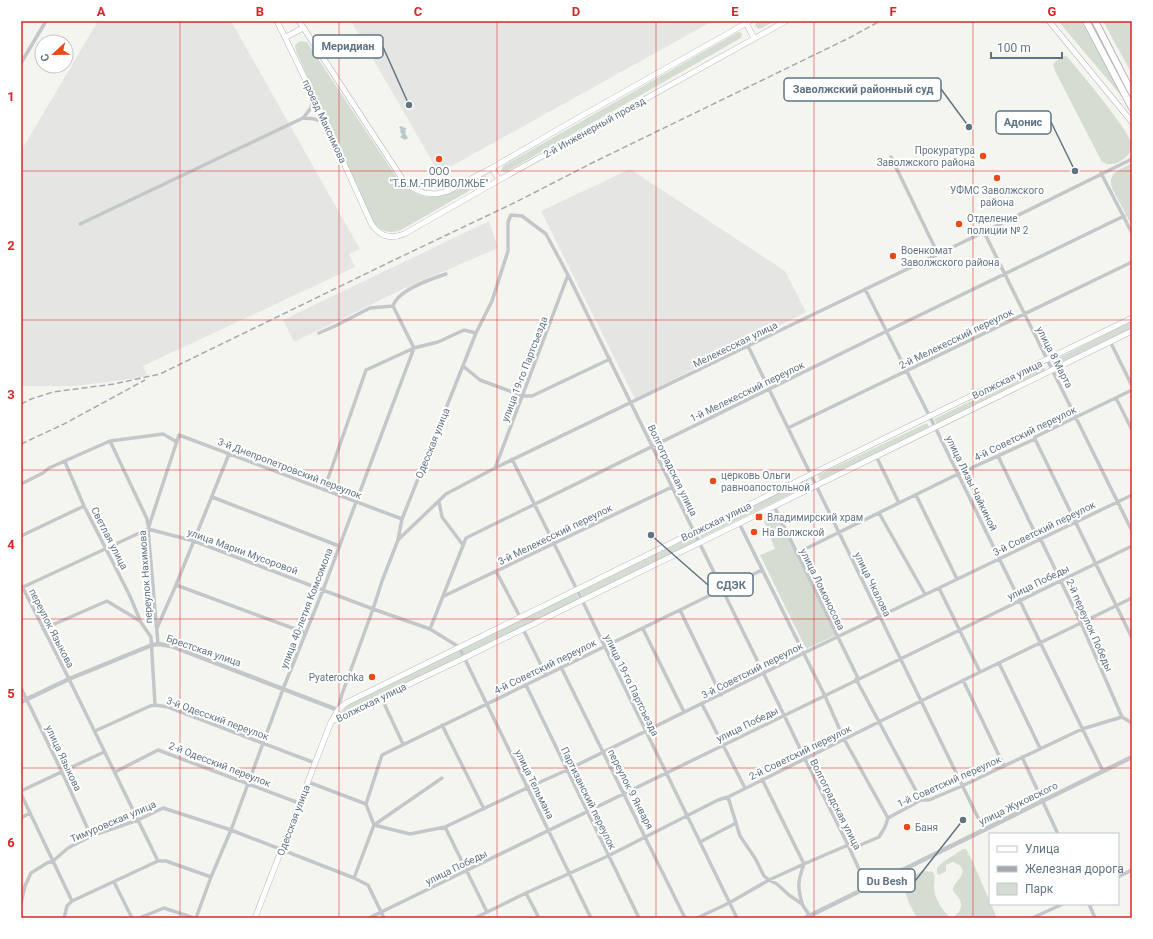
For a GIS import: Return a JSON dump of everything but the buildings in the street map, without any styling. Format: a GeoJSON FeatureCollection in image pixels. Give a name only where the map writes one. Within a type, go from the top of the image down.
{"type":"FeatureCollection","features":[{"type":"Feature","properties":{"kind":"highway"},"geometry":{"type":"LineString","coordinates":[[1086,21],[1132,108]]}},
{"type":"Feature","properties":{"kind":"highway"},"geometry":{"type":"LineString","coordinates":[[1095,21],[1132,92]]}},
{"type":"Feature","properties":{"kind":"main road","name":"проезд Максимова"},"geometry":{"type":"LineString","coordinates":[[277,21],[327,124],[371,223],[379,233],[385,236],[391,237],[404,234]]}},
{"type":"Feature","properties":{"kind":"main road"},"geometry":{"type":"LineString","coordinates":[[286,37],[303,28],[299,21]]}},
{"type":"Feature","properties":{"kind":"main road","name":"2-й Инженерный проезд"},"geometry":{"type":"LineString","coordinates":[[404,234],[786,21]]}},
{"type":"Feature","properties":{"kind":"main road"},"geometry":{"type":"LineString","coordinates":[[1049,21],[1132,122]]}},
{"type":"Feature","properties":{"kind":"main road"},"geometry":{"type":"LineString","coordinates":[[748,22],[754,38]]}},
{"type":"Feature","properties":{"kind":"main road","name":"2-й Инженерный проезд"},"geometry":{"type":"LineString","coordinates":[[303,28],[400,176],[412,188],[424,193],[440,193],[452,189],[492,168],[748,22]]}},
{"type":"Feature","properties":{"kind":"main road"},"geometry":{"type":"LineString","coordinates":[[492,168],[499,180]]}},
{"type":"Feature","properties":{"kind":"main road","name":"Волжская улица"},"geometry":{"type":"LineString","coordinates":[[331,722],[338,710],[349,701],[810,474],[1132,318]]}},
{"type":"Feature","properties":{"kind":"main road","name":"Волжская улица"},"geometry":{"type":"LineString","coordinates":[[331,722],[1132,331]]}},
{"type":"Feature","properties":{"kind":"main road","name":"Одесская улица"},"geometry":{"type":"LineString","coordinates":[[255,918],[331,722]]}},
{"type":"Feature","properties":{"kind":"street"},"geometry":{"type":"LineString","coordinates":[[21,64],[46,21]]}},
{"type":"Feature","properties":{"kind":"street"},"geometry":{"type":"LineString","coordinates":[[80,224],[302,118],[311,108],[314,97]]}},
{"type":"Feature","properties":{"kind":"street"},"geometry":{"type":"LineString","coordinates":[[302,118],[315,119],[327,124]]}},
{"type":"Feature","properties":{"kind":"street"},"geometry":{"type":"LineString","coordinates":[[891,157],[938,254]]}},
{"type":"Feature","properties":{"kind":"street","name":"Мелекесская улица"},"geometry":{"type":"LineString","coordinates":[[398,540],[446,494],[512,459],[631,403],[984,232],[1090,178],[1132,159]]}},
{"type":"Feature","properties":{"kind":"street"},"geometry":{"type":"LineString","coordinates":[[1101,173],[1132,232]]}},
{"type":"Feature","properties":{"kind":"street","name":"Одесская улица"},"geometry":{"type":"LineString","coordinates":[[338,710],[342,694],[382,580],[398,540],[402,520],[476,333],[492,301],[508,251],[508,222],[511,215],[522,216],[546,234]]}},
{"type":"Feature","properties":{"kind":"street","name":"1-й Мелекесский переулок"},"geometry":{"type":"LineString","coordinates":[[430,629],[466,538],[1124,216]]}},
{"type":"Feature","properties":{"kind":"street","name":"улица 8 Марта"},"geometry":{"type":"LineString","coordinates":[[984,232],[1132,531]]}},
{"type":"Feature","properties":{"kind":"street","name":"Волгоградская улица"},"geometry":{"type":"LineString","coordinates":[[546,234],[610,359],[764,672],[867,887]]}},
{"type":"Feature","properties":{"kind":"street","name":"2-й Мелекесский переулок"},"geometry":{"type":"LineString","coordinates":[[788,428],[1132,262]]}},
{"type":"Feature","properties":{"kind":"street"},"geometry":{"type":"LineString","coordinates":[[393,306],[398,296],[425,282],[446,274]]}},
{"type":"Feature","properties":{"kind":"street","name":"улица 19-го Партсъезда"},"geometry":{"type":"LineString","coordinates":[[495,468],[568,275]]}},
{"type":"Feature","properties":{"kind":"street","name":"улица Лизы Чайкиной"},"geometry":{"type":"LineString","coordinates":[[866,289],[1000,558],[1103,771]]}},
{"type":"Feature","properties":{"kind":"street"},"geometry":{"type":"LineString","coordinates":[[319,333],[370,308],[379,306],[393,306]]}},
{"type":"Feature","properties":{"kind":"street"},"geometry":{"type":"LineString","coordinates":[[393,306],[414,348]]}},
{"type":"Feature","properties":{"kind":"street"},"geometry":{"type":"LineString","coordinates":[[324,490],[366,370],[414,348],[438,342],[464,330],[476,333]]}},
{"type":"Feature","properties":{"kind":"street"},"geometry":{"type":"LineString","coordinates":[[1110,341],[1132,386]]}},
{"type":"Feature","properties":{"kind":"street","name":"улица Чкалова"},"geometry":{"type":"LineString","coordinates":[[748,346],[984,830]]}},
{"type":"Feature","properties":{"kind":"street","name":"улица 40-летия Комсомола"},"geometry":{"type":"LineString","coordinates":[[195,918],[231,830],[283,689],[323,590],[414,348]]}},
{"type":"Feature","properties":{"kind":"street"},"geometry":{"type":"LineString","coordinates":[[463,366],[480,380],[523,396],[532,396],[610,359]]}},
{"type":"Feature","properties":{"kind":"street","name":"4-й Советский переулок"},"geometry":{"type":"LineString","coordinates":[[797,553],[958,474],[1035,439],[1035,437],[1132,390]]}},
{"type":"Feature","properties":{"kind":"street"},"geometry":{"type":"LineString","coordinates":[[1116,398],[1132,430]]}},
{"type":"Feature","properties":{"kind":"street"},"geometry":{"type":"LineString","coordinates":[[21,484],[43,473],[49,468],[110,441],[163,434],[177,442]]}},
{"type":"Feature","properties":{"kind":"street","name":"3-й Днепропетровский переулок"},"geometry":{"type":"LineString","coordinates":[[177,442],[179,435],[402,520]]}},
{"type":"Feature","properties":{"kind":"street"},"geometry":{"type":"LineString","coordinates":[[1035,439],[1132,638]]}},
{"type":"Feature","properties":{"kind":"street"},"geometry":{"type":"LineString","coordinates":[[21,586],[148,529],[147,519],[110,441]]}},
{"type":"Feature","properties":{"kind":"street","name":"переулок Нахимова"},"geometry":{"type":"LineString","coordinates":[[155,705],[156,630],[148,529],[177,442]]}},
{"type":"Feature","properties":{"kind":"street"},"geometry":{"type":"LineString","coordinates":[[156,630],[176,585],[229,454]]}},
{"type":"Feature","properties":{"kind":"street"},"geometry":{"type":"LineString","coordinates":[[876,456],[899,503]]}},
{"type":"Feature","properties":{"kind":"street","name":"2-й переулок Победы"},"geometry":{"type":"LineString","coordinates":[[998,456],[1061,580],[1122,717]]}},
{"type":"Feature","properties":{"kind":"street","name":"улица 19-го Партсъезда"},"geometry":{"type":"LineString","coordinates":[[512,459],[737,918]]}},
{"type":"Feature","properties":{"kind":"street","name":"Светлая улица"},"geometry":{"type":"LineString","coordinates":[[65,462],[84,506],[107,548],[140,621],[155,644]]}},
{"type":"Feature","properties":{"kind":"street","name":"3-й Мелекесский переулок"},"geometry":{"type":"LineString","coordinates":[[444,596],[672,487]]}},
{"type":"Feature","properties":{"kind":"street"},"geometry":{"type":"LineString","coordinates":[[916,495],[957,579]]}},
{"type":"Feature","properties":{"kind":"street","name":"3-й Советский переулок"},"geometry":{"type":"LineString","coordinates":[[374,825],[410,834],[445,827],[603,753],[645,731],[721,695],[764,672],[1132,495]]}},
{"type":"Feature","properties":{"kind":"street"},"geometry":{"type":"LineString","coordinates":[[212,496],[339,546]]}},
{"type":"Feature","properties":{"kind":"street"},"geometry":{"type":"LineString","coordinates":[[439,502],[442,517],[463,545]]}},
{"type":"Feature","properties":{"kind":"street"},"geometry":{"type":"LineString","coordinates":[[21,536],[84,506]]}},
{"type":"Feature","properties":{"kind":"street","name":"улица Ломоносова"},"geometry":{"type":"LineString","coordinates":[[774,506],[838,636],[878,722],[921,800]]}},
{"type":"Feature","properties":{"kind":"street"},"geometry":{"type":"LineString","coordinates":[[879,513],[925,594]]}},
{"type":"Feature","properties":{"kind":"street"},"geometry":{"type":"LineString","coordinates":[[697,918],[729,903],[769,880],[804,864],[848,845],[858,846],[879,837],[888,818],[844,739],[825,696],[739,523]]}},
{"type":"Feature","properties":{"kind":"street","name":"улица Марии Мусоровой"},"geometry":{"type":"LineString","coordinates":[[148,529],[194,541],[430,629],[459,647]]}},
{"type":"Feature","properties":{"kind":"street","name":"улица Победы"},"geometry":{"type":"LineString","coordinates":[[368,918],[1132,546]]}},
{"type":"Feature","properties":{"kind":"street","name":"4-й Советский переулок"},"geometry":{"type":"LineString","coordinates":[[366,804],[382,755],[486,703],[643,629],[762,570]]}},
{"type":"Feature","properties":{"kind":"street"},"geometry":{"type":"LineString","coordinates":[[496,571],[520,617]]}},
{"type":"Feature","properties":{"kind":"street"},"geometry":{"type":"LineString","coordinates":[[176,585],[306,634]]}},
{"type":"Feature","properties":{"kind":"street","name":"переулок Языкова"},"geometry":{"type":"LineString","coordinates":[[21,586],[95,731],[158,861]]}},
{"type":"Feature","properties":{"kind":"street"},"geometry":{"type":"LineString","coordinates":[[938,588],[980,672]]}},
{"type":"Feature","properties":{"kind":"street","name":"2-й Советский переулок"},"geometry":{"type":"LineString","coordinates":[[475,918],[608,856],[718,800],[728,797],[962,680],[1132,598]]}},
{"type":"Feature","properties":{"kind":"street"},"geometry":{"type":"LineString","coordinates":[[43,629],[107,601],[140,621]]}},
{"type":"Feature","properties":{"kind":"street"},"geometry":{"type":"LineString","coordinates":[[680,610],[721,695]]}},
{"type":"Feature","properties":{"kind":"street"},"geometry":{"type":"LineString","coordinates":[[523,629],[546,675]]}},
{"type":"Feature","properties":{"kind":"street"},"geometry":{"type":"LineString","coordinates":[[643,629],[684,712]]}},
{"type":"Feature","properties":{"kind":"street","name":"Брестская улица"},"geometry":{"type":"LineString","coordinates":[[21,702],[69,679],[155,644],[171,646],[338,710]]}},
{"type":"Feature","properties":{"kind":"street","name":"улица Тельмана"},"geometry":{"type":"LineString","coordinates":[[459,647],[591,918]]}},
{"type":"Feature","properties":{"kind":"street"},"geometry":{"type":"LineString","coordinates":[[999,663],[1040,748]]}},
{"type":"Feature","properties":{"kind":"street","name":"переулок 9 Января"},"geometry":{"type":"LineString","coordinates":[[561,668],[685,918]]}},
{"type":"Feature","properties":{"kind":"street"},"geometry":{"type":"LineString","coordinates":[[962,680],[1004,766]]}},
{"type":"Feature","properties":{"kind":"street","name":"Партизанский переулок"},"geometry":{"type":"LineString","coordinates":[[526,685],[639,918]]}},
{"type":"Feature","properties":{"kind":"street","name":"улица Языкова"},"geometry":{"type":"LineString","coordinates":[[21,688],[91,836]]}},
{"type":"Feature","properties":{"kind":"street"},"geometry":{"type":"LineString","coordinates":[[381,697],[403,744]]}},
{"type":"Feature","properties":{"kind":"street"},"geometry":{"type":"LineString","coordinates":[[702,704],[745,788]]}},
{"type":"Feature","properties":{"kind":"street","name":"3-й Одесский переулок"},"geometry":{"type":"LineString","coordinates":[[95,731],[155,705],[168,707],[315,763]]}},
{"type":"Feature","properties":{"kind":"street"},"geometry":{"type":"LineString","coordinates":[[1122,717],[1132,723]]}},
{"type":"Feature","properties":{"kind":"street","name":"1-й Советский переулок"},"geometry":{"type":"LineString","coordinates":[[888,818],[921,800],[929,800],[962,786],[1082,729],[1122,717]]}},
{"type":"Feature","properties":{"kind":"street"},"geometry":{"type":"LineString","coordinates":[[442,725],[484,809]]}},
{"type":"Feature","properties":{"kind":"street","name":"2-й Одесский переулок"},"geometry":{"type":"LineString","coordinates":[[115,772],[158,750],[299,803]]}},
{"type":"Feature","properties":{"kind":"street"},"geometry":{"type":"LineString","coordinates":[[72,901],[21,792],[104,752]]}},
{"type":"Feature","properties":{"kind":"street"},"geometry":{"type":"LineString","coordinates":[[1022,757],[1058,833]]}},
{"type":"Feature","properties":{"kind":"street","name":"улица Жуковского"},"geometry":{"type":"LineString","coordinates":[[808,917],[1132,757]]}},
{"type":"Feature","properties":{"kind":"street"},"geometry":{"type":"LineString","coordinates":[[354,878],[374,825],[442,778]]}},
{"type":"Feature","properties":{"kind":"street"},"geometry":{"type":"LineString","coordinates":[[762,779],[804,864],[798,881],[798,889],[802,904],[808,917]]}},
{"type":"Feature","properties":{"kind":"street"},"geometry":{"type":"LineString","coordinates":[[308,782],[366,804],[374,825]]}},
{"type":"Feature","properties":{"kind":"street"},"geometry":{"type":"LineString","coordinates":[[728,797],[740,836],[755,858],[764,876],[777,884],[802,904]]}},
{"type":"Feature","properties":{"kind":"street","name":"Тимуровская улица"},"geometry":{"type":"LineString","coordinates":[[21,903],[31,873],[53,861],[68,848],[91,836],[138,820],[163,808],[231,830],[354,878],[368,885],[381,911]]}},
{"type":"Feature","properties":{"kind":"street"},"geometry":{"type":"LineString","coordinates":[[21,818],[30,813]]}},
{"type":"Feature","properties":{"kind":"street"},"geometry":{"type":"LineString","coordinates":[[700,842],[736,823]]}},
{"type":"Feature","properties":{"kind":"street"},"geometry":{"type":"LineString","coordinates":[[445,827],[487,912]]}},
{"type":"Feature","properties":{"kind":"street"},"geometry":{"type":"LineString","coordinates":[[64,918],[67,906],[72,901],[158,861],[166,861],[211,877]]}},
{"type":"Feature","properties":{"kind":"street"},"geometry":{"type":"LineString","coordinates":[[1119,876],[1132,870]]}},
{"type":"Feature","properties":{"kind":"street"},"geometry":{"type":"LineString","coordinates":[[114,882],[132,918]]}},
{"type":"Feature","properties":{"kind":"street"},"geometry":{"type":"LineString","coordinates":[[526,893],[539,918]]}},
{"type":"Feature","properties":{"kind":"street"},"geometry":{"type":"LineString","coordinates":[[1032,918],[1061,905]]}},
{"type":"Feature","properties":{"kind":"street"},"geometry":{"type":"LineString","coordinates":[[1090,905],[1096,918]]}},
{"type":"Feature","properties":{"kind":"street"},"geometry":{"type":"LineString","coordinates":[[139,918],[164,908],[195,918]]}},
{"type":"Feature","properties":{"kind":"street"},"geometry":{"type":"LineString","coordinates":[[381,911],[384,918]]}},
{"type":"Feature","properties":{"kind":"shaded area"},"geometry":{"type":"Polygon","coordinates":[[[98,21],[231,21],[360,249],[349,254],[355,267],[143,366],[147,375],[139,378],[75,386],[21,386],[21,151],[67,74],[74,74],[74,62],[98,21]]]}},
{"type":"Feature","properties":{"kind":"shaded area"},"geometry":{"type":"Polygon","coordinates":[[[351,21],[713,21],[439,173],[351,21]]]}},
{"type":"Feature","properties":{"kind":"shaded area"},"geometry":{"type":"Polygon","coordinates":[[[401,126],[407,129],[405,130],[405,133],[408,138],[405,140],[400,137],[402,135],[399,127],[401,126]]]}},
{"type":"Feature","properties":{"kind":"shaded area"},"geometry":{"type":"Polygon","coordinates":[[[630,169],[785,271],[806,312],[635,399],[541,211],[630,169]]]}},
{"type":"Feature","properties":{"kind":"shaded area"},"geometry":{"type":"Polygon","coordinates":[[[489,221],[498,248],[403,289],[294,342],[283,320],[489,221]]]}},
{"type":"Feature","properties":{"kind":"green space"},"geometry":{"type":"Polygon","coordinates":[[[759,21],[775,21],[759,29],[755,26],[759,21]]]}},
{"type":"Feature","properties":{"kind":"green space"},"geometry":{"type":"Polygon","coordinates":[[[1058,21],[1081,21],[1125,100],[1058,21]]]}},
{"type":"Feature","properties":{"kind":"green space"},"geometry":{"type":"Polygon","coordinates":[[[1103,21],[1132,21],[1132,74],[1103,21]]]}},
{"type":"Feature","properties":{"kind":"green space"},"geometry":{"type":"Polygon","coordinates":[[[738,32],[742,33],[741,38],[506,172],[501,171],[503,166],[738,32]]]}},
{"type":"Feature","properties":{"kind":"green space"},"geometry":{"type":"Polygon","coordinates":[[[300,41],[307,42],[397,178],[408,188],[418,194],[429,197],[439,196],[450,193],[484,176],[486,176],[488,180],[401,230],[389,232],[379,228],[373,222],[296,51],[295,45],[300,41]]]}},
{"type":"Feature","properties":{"kind":"green space"},"geometry":{"type":"Polygon","coordinates":[[[1066,56],[1105,102],[1130,139],[1132,146],[1131,150],[1120,162],[1107,164],[1102,162],[1055,71],[1053,64],[1060,58],[1066,56]]]}},
{"type":"Feature","properties":{"kind":"green space"},"geometry":{"type":"Polygon","coordinates":[[[1132,163],[1132,226],[1112,188],[1111,178],[1116,172],[1132,163]]]}},
{"type":"Feature","properties":{"kind":"green space"},"geometry":{"type":"Polygon","coordinates":[[[1132,321],[1132,328],[1054,366],[1052,361],[1132,321]]]}},
{"type":"Feature","properties":{"kind":"green space"},"geometry":{"type":"Polygon","coordinates":[[[1043,366],[1046,371],[937,424],[934,419],[1043,366]]]}},
{"type":"Feature","properties":{"kind":"green space"},"geometry":{"type":"Polygon","coordinates":[[[927,423],[930,428],[820,481],[818,475],[927,423]]]}},
{"type":"Feature","properties":{"kind":"green space"},"geometry":{"type":"Polygon","coordinates":[[[808,479],[810,485],[701,538],[699,533],[808,479]]]}},
{"type":"Feature","properties":{"kind":"green space"},"geometry":{"type":"Polygon","coordinates":[[[777,515],[836,635],[806,649],[760,555],[775,549],[764,521],[777,515]]]}},
{"type":"Feature","properties":{"kind":"green space"},"geometry":{"type":"Polygon","coordinates":[[[695,535],[698,541],[583,597],[580,591],[695,535]]]}},
{"type":"Feature","properties":{"kind":"green space"},"geometry":{"type":"Polygon","coordinates":[[[576,593],[579,599],[464,655],[461,649],[576,593]]]}},
{"type":"Feature","properties":{"kind":"green space"},"geometry":{"type":"Polygon","coordinates":[[[459,650],[462,656],[338,717],[347,705],[459,650]]]}},
{"type":"Feature","properties":{"kind":"green space"},"geometry":{"type":"Polygon","coordinates":[[[963,849],[966,849],[989,899],[989,905],[991,905],[997,918],[951,918],[954,917],[961,907],[959,898],[954,892],[953,887],[963,872],[959,865],[953,862],[946,865],[946,871],[939,875],[937,873],[937,868],[943,862],[963,849]]]}},
{"type":"Feature","properties":{"kind":"green space"},"geometry":{"type":"Polygon","coordinates":[[[923,871],[933,872],[935,878],[934,891],[937,900],[951,918],[917,918],[909,903],[901,881],[923,871]]]}},
{"type":"Feature","properties":{"kind":"railway"},"geometry":{"type":"LineString","coordinates":[[21,404],[53,392],[114,384],[160,374],[516,202],[592,163],[849,38],[880,21]]}},
{"type":"Feature","properties":{"kind":"railway"},"geometry":{"type":"LineString","coordinates":[[21,444],[64,424],[145,380]]}},
{"type":"Feature","properties":{"kind":"place","name":"Меридиан"},"geometry":{"type":"Point","coordinates":[409,105]}},
{"type":"Feature","properties":{"kind":"place","name":"Заволжский районный суд"},"geometry":{"type":"Point","coordinates":[969,127]}},
{"type":"Feature","properties":{"kind":"place","name":"Прокуратура Заволжского района"},"geometry":{"type":"Point","coordinates":[983,156]}},
{"type":"Feature","properties":{"kind":"place","name":"ООО \"Т.Б.М.-ПРИВОЛЖЬЕ\""},"geometry":{"type":"Point","coordinates":[439,159]}},
{"type":"Feature","properties":{"kind":"place","name":"Адонис"},"geometry":{"type":"Point","coordinates":[1075,171]}},
{"type":"Feature","properties":{"kind":"place","name":"УФМС Заволжского района"},"geometry":{"type":"Point","coordinates":[997,178]}},
{"type":"Feature","properties":{"kind":"place","name":"Отделение полиции № 2"},"geometry":{"type":"Point","coordinates":[959,224]}},
{"type":"Feature","properties":{"kind":"place","name":"Военкомат Заволжского района"},"geometry":{"type":"Point","coordinates":[893,256]}},
{"type":"Feature","properties":{"kind":"place","name":"церковь Ольги равноапостольной"},"geometry":{"type":"Point","coordinates":[713,481]}},
{"type":"Feature","properties":{"kind":"place","name":"Владимирский храм"},"geometry":{"type":"Point","coordinates":[759,517]}},
{"type":"Feature","properties":{"kind":"place","name":"На Волжской"},"geometry":{"type":"Point","coordinates":[754,532]}},
{"type":"Feature","properties":{"kind":"place","name":"СДЭК"},"geometry":{"type":"Point","coordinates":[651,535]}},
{"type":"Feature","properties":{"kind":"place","name":"Pyaterochka"},"geometry":{"type":"Point","coordinates":[372,677]}},
{"type":"Feature","properties":{"kind":"place","name":"Du Besh"},"geometry":{"type":"Point","coordinates":[963,820]}},
{"type":"Feature","properties":{"kind":"place","name":"Баня"},"geometry":{"type":"Point","coordinates":[907,827]}}]}
